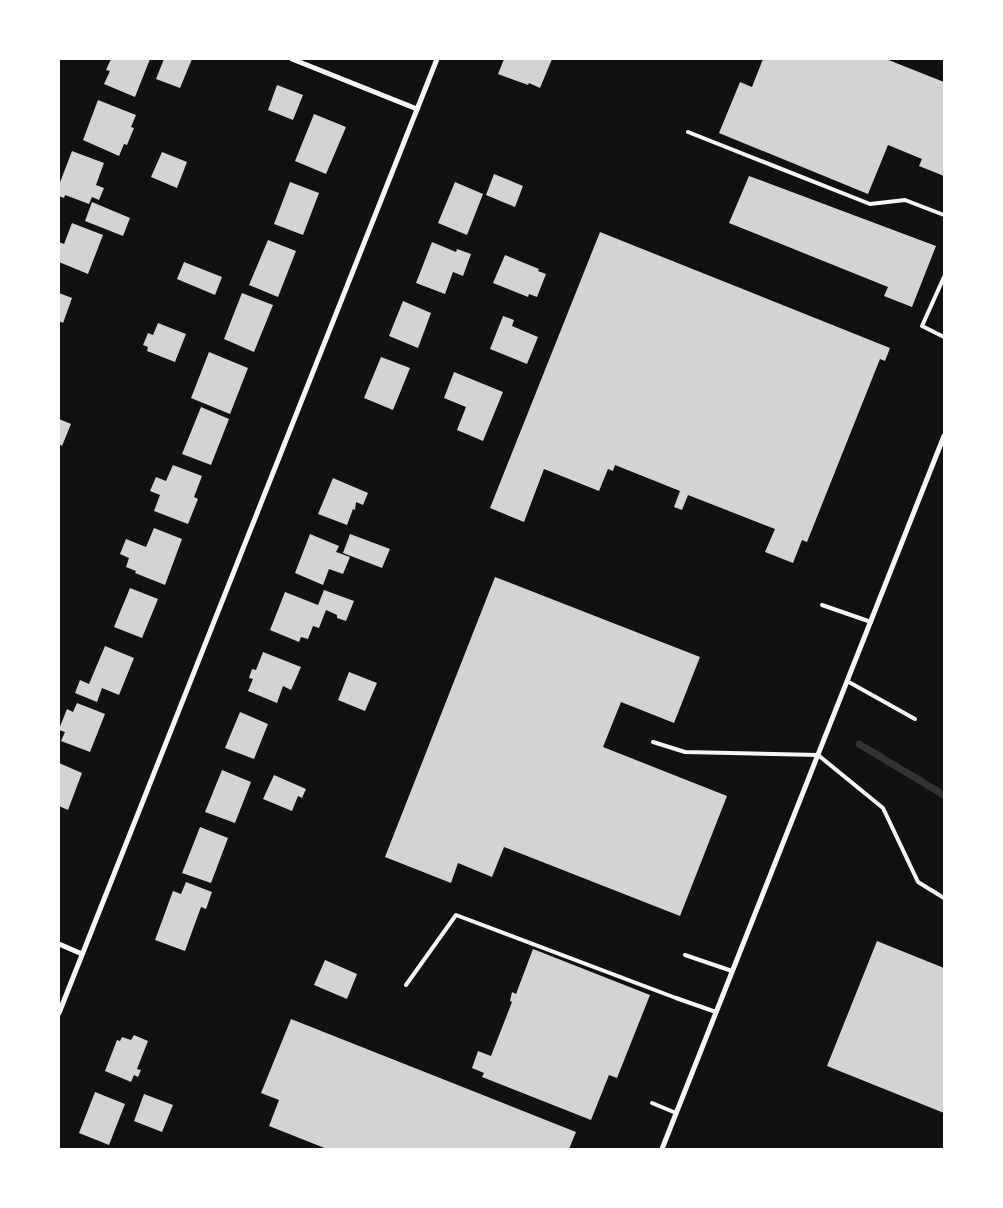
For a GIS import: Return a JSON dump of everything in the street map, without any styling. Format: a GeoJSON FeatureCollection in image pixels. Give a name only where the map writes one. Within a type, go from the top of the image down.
{"type":"FeatureCollection","features":[{"type":"Feature","properties":{"kind":"street"},"geometry":{"type":"LineString","coordinates":[[292,59],[417,109]]}},
{"type":"Feature","properties":{"kind":"street"},"geometry":{"type":"LineString","coordinates":[[59,1013],[437,59]]}},
{"type":"Feature","properties":{"kind":"street"},"geometry":{"type":"LineString","coordinates":[[662,1149],[944,436]]}},
{"type":"Feature","properties":{"kind":"street"},"geometry":{"type":"LineString","coordinates":[[59,944],[82,954]]}},
{"type":"Feature","properties":{"kind":"lane"},"geometry":{"type":"LineString","coordinates":[[688,132],[870,204],[905,200],[944,215]]}},
{"type":"Feature","properties":{"kind":"lane"},"geometry":{"type":"LineString","coordinates":[[944,277],[922,326],[944,337]]}},
{"type":"Feature","properties":{"kind":"lane"},"geometry":{"type":"LineString","coordinates":[[822,605],[871,622]]}},
{"type":"Feature","properties":{"kind":"lane"},"geometry":{"type":"LineString","coordinates":[[847,681],[916,720]]}},
{"type":"Feature","properties":{"kind":"lane"},"geometry":{"type":"LineString","coordinates":[[654,742],[685,752],[818,755],[883,808],[918,882],[944,898]]}},
{"type":"Feature","properties":{"kind":"lane"},"geometry":{"type":"LineString","coordinates":[[406,985],[456,915],[716,1012]]}},
{"type":"Feature","properties":{"kind":"lane"},"geometry":{"type":"LineString","coordinates":[[684,955],[732,971]]}},
{"type":"Feature","properties":{"kind":"lane"},"geometry":{"type":"LineString","coordinates":[[652,1103],[676,1113]]}},
{"type":"Feature","properties":{"kind":"building"},"geometry":{"type":"Polygon","coordinates":[[[111,59],[150,59],[135,97],[104,84],[110,71],[106,70],[111,59]]]}},
{"type":"Feature","properties":{"kind":"building"},"geometry":{"type":"Polygon","coordinates":[[[164,59],[192,59],[180,88],[156,79],[164,59]]]}},
{"type":"Feature","properties":{"kind":"building"},"geometry":{"type":"Polygon","coordinates":[[[504,59],[552,59],[540,88],[498,74],[504,59]]]}},
{"type":"Feature","properties":{"kind":"building"},"geometry":{"type":"Polygon","coordinates":[[[763,59],[886,59],[944,82],[944,176],[919,166],[922,159],[888,145],[868,194],[719,133],[740,82],[752,87],[763,59]]]}},
{"type":"Feature","properties":{"kind":"building"},"geometry":{"type":"Polygon","coordinates":[[[277,85],[303,95],[293,120],[268,110],[277,85]]]}},
{"type":"Feature","properties":{"kind":"building"},"geometry":{"type":"Polygon","coordinates":[[[98,100],[136,115],[131,127],[134,128],[127,145],[124,144],[119,156],[83,140],[98,100]]]}},
{"type":"Feature","properties":{"kind":"building"},"geometry":{"type":"Polygon","coordinates":[[[314,114],[346,127],[326,174],[295,161],[314,114]]]}},
{"type":"Feature","properties":{"kind":"building"},"geometry":{"type":"Polygon","coordinates":[[[72,151],[104,163],[96,185],[104,188],[99,200],[92,197],[89,204],[65,195],[64,198],[59,196],[59,185],[72,151]]]}},
{"type":"Feature","properties":{"kind":"building"},"geometry":{"type":"Polygon","coordinates":[[[162,152],[187,162],[177,188],[151,177],[162,152]]]}},
{"type":"Feature","properties":{"kind":"building"},"geometry":{"type":"Polygon","coordinates":[[[494,174],[523,186],[515,207],[486,195],[494,174]]]}},
{"type":"Feature","properties":{"kind":"building"},"geometry":{"type":"Polygon","coordinates":[[[749,176],[936,246],[912,307],[884,296],[888,287],[729,223],[749,176]]]}},
{"type":"Feature","properties":{"kind":"building"},"geometry":{"type":"Polygon","coordinates":[[[290,182],[319,193],[303,235],[274,224],[290,182]]]}},
{"type":"Feature","properties":{"kind":"building"},"geometry":{"type":"Polygon","coordinates":[[[455,182],[483,194],[467,235],[438,223],[455,182]]]}},
{"type":"Feature","properties":{"kind":"building"},"geometry":{"type":"Polygon","coordinates":[[[92,202],[130,218],[123,236],[85,221],[92,202]]]}},
{"type":"Feature","properties":{"kind":"building"},"geometry":{"type":"Polygon","coordinates":[[[72,223],[103,235],[88,274],[59,262],[59,242],[64,244],[72,223]]]}},
{"type":"Feature","properties":{"kind":"building"},"geometry":{"type":"Polygon","coordinates":[[[600,232],[890,348],[885,361],[880,359],[807,542],[802,540],[793,563],[765,552],[775,529],[688,495],[682,510],[674,507],[680,491],[615,465],[613,471],[608,469],[599,491],[544,469],[524,522],[490,508],[600,232]]]}},
{"type":"Feature","properties":{"kind":"building"},"geometry":{"type":"Polygon","coordinates":[[[268,240],[296,251],[278,297],[249,285],[268,240]]]}},
{"type":"Feature","properties":{"kind":"building"},"geometry":{"type":"Polygon","coordinates":[[[432,242],[456,252],[457,249],[471,254],[463,276],[453,272],[445,294],[416,283],[432,242]]]}},
{"type":"Feature","properties":{"kind":"building"},"geometry":{"type":"Polygon","coordinates":[[[505,255],[539,269],[538,271],[546,274],[537,297],[529,294],[528,297],[493,283],[505,255]]]}},
{"type":"Feature","properties":{"kind":"building"},"geometry":{"type":"Polygon","coordinates":[[[184,262],[222,277],[215,295],[177,279],[184,262]]]}},
{"type":"Feature","properties":{"kind":"building"},"geometry":{"type":"Polygon","coordinates":[[[59,293],[72,298],[63,323],[59,321],[59,293]]]}},
{"type":"Feature","properties":{"kind":"building"},"geometry":{"type":"Polygon","coordinates":[[[242,293],[273,305],[254,352],[224,339],[242,293]]]}},
{"type":"Feature","properties":{"kind":"building"},"geometry":{"type":"Polygon","coordinates":[[[403,301],[431,313],[418,348],[389,336],[403,301]]]}},
{"type":"Feature","properties":{"kind":"building"},"geometry":{"type":"Polygon","coordinates":[[[503,316],[514,320],[512,326],[538,337],[527,364],[490,349],[503,316]]]}},
{"type":"Feature","properties":{"kind":"building"},"geometry":{"type":"Polygon","coordinates":[[[158,323],[186,334],[175,362],[147,351],[148,347],[143,345],[148,333],[153,335],[158,323]]]}},
{"type":"Feature","properties":{"kind":"building"},"geometry":{"type":"Polygon","coordinates":[[[209,352],[248,368],[230,414],[191,398],[209,352]]]}},
{"type":"Feature","properties":{"kind":"building"},"geometry":{"type":"Polygon","coordinates":[[[381,357],[410,368],[393,410],[364,398],[381,357]]]}},
{"type":"Feature","properties":{"kind":"building"},"geometry":{"type":"Polygon","coordinates":[[[454,372],[503,392],[483,441],[457,430],[466,407],[444,398],[454,372]]]}},
{"type":"Feature","properties":{"kind":"building"},"geometry":{"type":"Polygon","coordinates":[[[201,407],[229,419],[211,465],[182,454],[201,407]]]}},
{"type":"Feature","properties":{"kind":"building"},"geometry":{"type":"Polygon","coordinates":[[[59,419],[71,424],[62,446],[59,444],[59,419]]]}},
{"type":"Feature","properties":{"kind":"building"},"geometry":{"type":"Polygon","coordinates":[[[173,465],[202,476],[194,497],[198,499],[188,524],[154,511],[160,495],[150,491],[156,477],[166,481],[173,465]]]}},
{"type":"Feature","properties":{"kind":"building"},"geometry":{"type":"Polygon","coordinates":[[[333,478],[368,493],[363,505],[356,502],[355,510],[353,509],[347,525],[318,514],[333,478]]]}},
{"type":"Feature","properties":{"kind":"building"},"geometry":{"type":"Polygon","coordinates":[[[154,528],[182,539],[165,585],[135,573],[136,571],[126,567],[129,558],[120,554],[126,539],[146,547],[154,528]]]}},
{"type":"Feature","properties":{"kind":"building"},"geometry":{"type":"Polygon","coordinates":[[[310,534],[339,546],[336,552],[350,557],[343,574],[329,569],[323,585],[295,573],[310,534]]]}},
{"type":"Feature","properties":{"kind":"building"},"geometry":{"type":"Polygon","coordinates":[[[350,534],[390,549],[382,568],[343,553],[350,534]]]}},
{"type":"Feature","properties":{"kind":"building"},"geometry":{"type":"Polygon","coordinates":[[[495,577],[700,657],[674,723],[621,702],[603,747],[727,796],[680,916],[504,847],[492,877],[458,863],[451,883],[385,857],[495,577]]]}},
{"type":"Feature","properties":{"kind":"building"},"geometry":{"type":"Polygon","coordinates":[[[130,588],[158,599],[142,638],[114,627],[130,588]]]}},
{"type":"Feature","properties":{"kind":"building"},"geometry":{"type":"Polygon","coordinates":[[[324,590],[354,601],[346,621],[337,618],[337,615],[326,610],[319,628],[313,626],[308,639],[301,637],[299,642],[270,630],[285,592],[318,605],[324,590]]]}},
{"type":"Feature","properties":{"kind":"building"},"geometry":{"type":"Polygon","coordinates":[[[105,646],[134,658],[119,695],[102,688],[97,702],[75,693],[80,680],[89,684],[105,646]]]}},
{"type":"Feature","properties":{"kind":"building"},"geometry":{"type":"Polygon","coordinates":[[[263,652],[301,667],[291,690],[283,686],[277,703],[248,691],[253,679],[249,678],[252,669],[256,670],[263,652]]]}},
{"type":"Feature","properties":{"kind":"building"},"geometry":{"type":"Polygon","coordinates":[[[349,672],[377,683],[365,711],[338,700],[349,672]]]}},
{"type":"Feature","properties":{"kind":"building"},"geometry":{"type":"Polygon","coordinates":[[[77,703],[105,714],[90,752],[61,741],[65,732],[59,729],[67,709],[73,712],[77,703]]]}},
{"type":"Feature","properties":{"kind":"building"},"geometry":{"type":"Polygon","coordinates":[[[240,712],[268,724],[254,759],[225,748],[240,712]]]}},
{"type":"Feature","properties":{"kind":"building"},"geometry":{"type":"Polygon","coordinates":[[[59,763],[82,773],[68,810],[59,806],[59,763]]]}},
{"type":"Feature","properties":{"kind":"building"},"geometry":{"type":"Polygon","coordinates":[[[222,770],[251,782],[235,823],[205,812],[222,770]]]}},
{"type":"Feature","properties":{"kind":"building"},"geometry":{"type":"Polygon","coordinates":[[[274,775],[306,789],[302,798],[298,796],[292,811],[263,799],[274,775]]]}},
{"type":"Feature","properties":{"kind":"building"},"geometry":{"type":"Polygon","coordinates":[[[200,827],[228,838],[211,883],[182,873],[200,827]]]}},
{"type":"Feature","properties":{"kind":"building"},"geometry":{"type":"Polygon","coordinates":[[[186,882],[212,892],[206,909],[201,907],[185,951],[155,940],[173,891],[181,894],[186,882]]]}},
{"type":"Feature","properties":{"kind":"building"},"geometry":{"type":"Polygon","coordinates":[[[877,941],[944,968],[944,1113],[827,1066],[877,941]]]}},
{"type":"Feature","properties":{"kind":"building"},"geometry":{"type":"Polygon","coordinates":[[[533,949],[650,995],[617,1078],[609,1075],[591,1120],[482,1077],[484,1073],[472,1068],[478,1051],[491,1056],[512,1002],[510,1001],[512,992],[516,994],[533,949]]]}},
{"type":"Feature","properties":{"kind":"building"},"geometry":{"type":"Polygon","coordinates":[[[325,960],[357,974],[347,999],[314,985],[325,960]]]}},
{"type":"Feature","properties":{"kind":"building"},"geometry":{"type":"Polygon","coordinates":[[[291,1019],[576,1132],[569,1149],[327,1149],[269,1126],[279,1100],[261,1093],[291,1019]]]}},
{"type":"Feature","properties":{"kind":"building"},"geometry":{"type":"Polygon","coordinates":[[[134,1035],[148,1041],[137,1069],[141,1070],[138,1077],[134,1075],[131,1082],[105,1071],[117,1040],[120,1041],[122,1037],[131,1040],[134,1035]]]}},
{"type":"Feature","properties":{"kind":"building"},"geometry":{"type":"Polygon","coordinates":[[[95,1092],[125,1104],[109,1145],[79,1133],[95,1092]]]}},
{"type":"Feature","properties":{"kind":"building"},"geometry":{"type":"Polygon","coordinates":[[[144,1094],[173,1105],[162,1132],[134,1121],[144,1094]]]}},
{"type":"Feature","properties":{"kind":"waterway"},"geometry":{"type":"LineString","coordinates":[[859,744],[944,795]]}}]}
